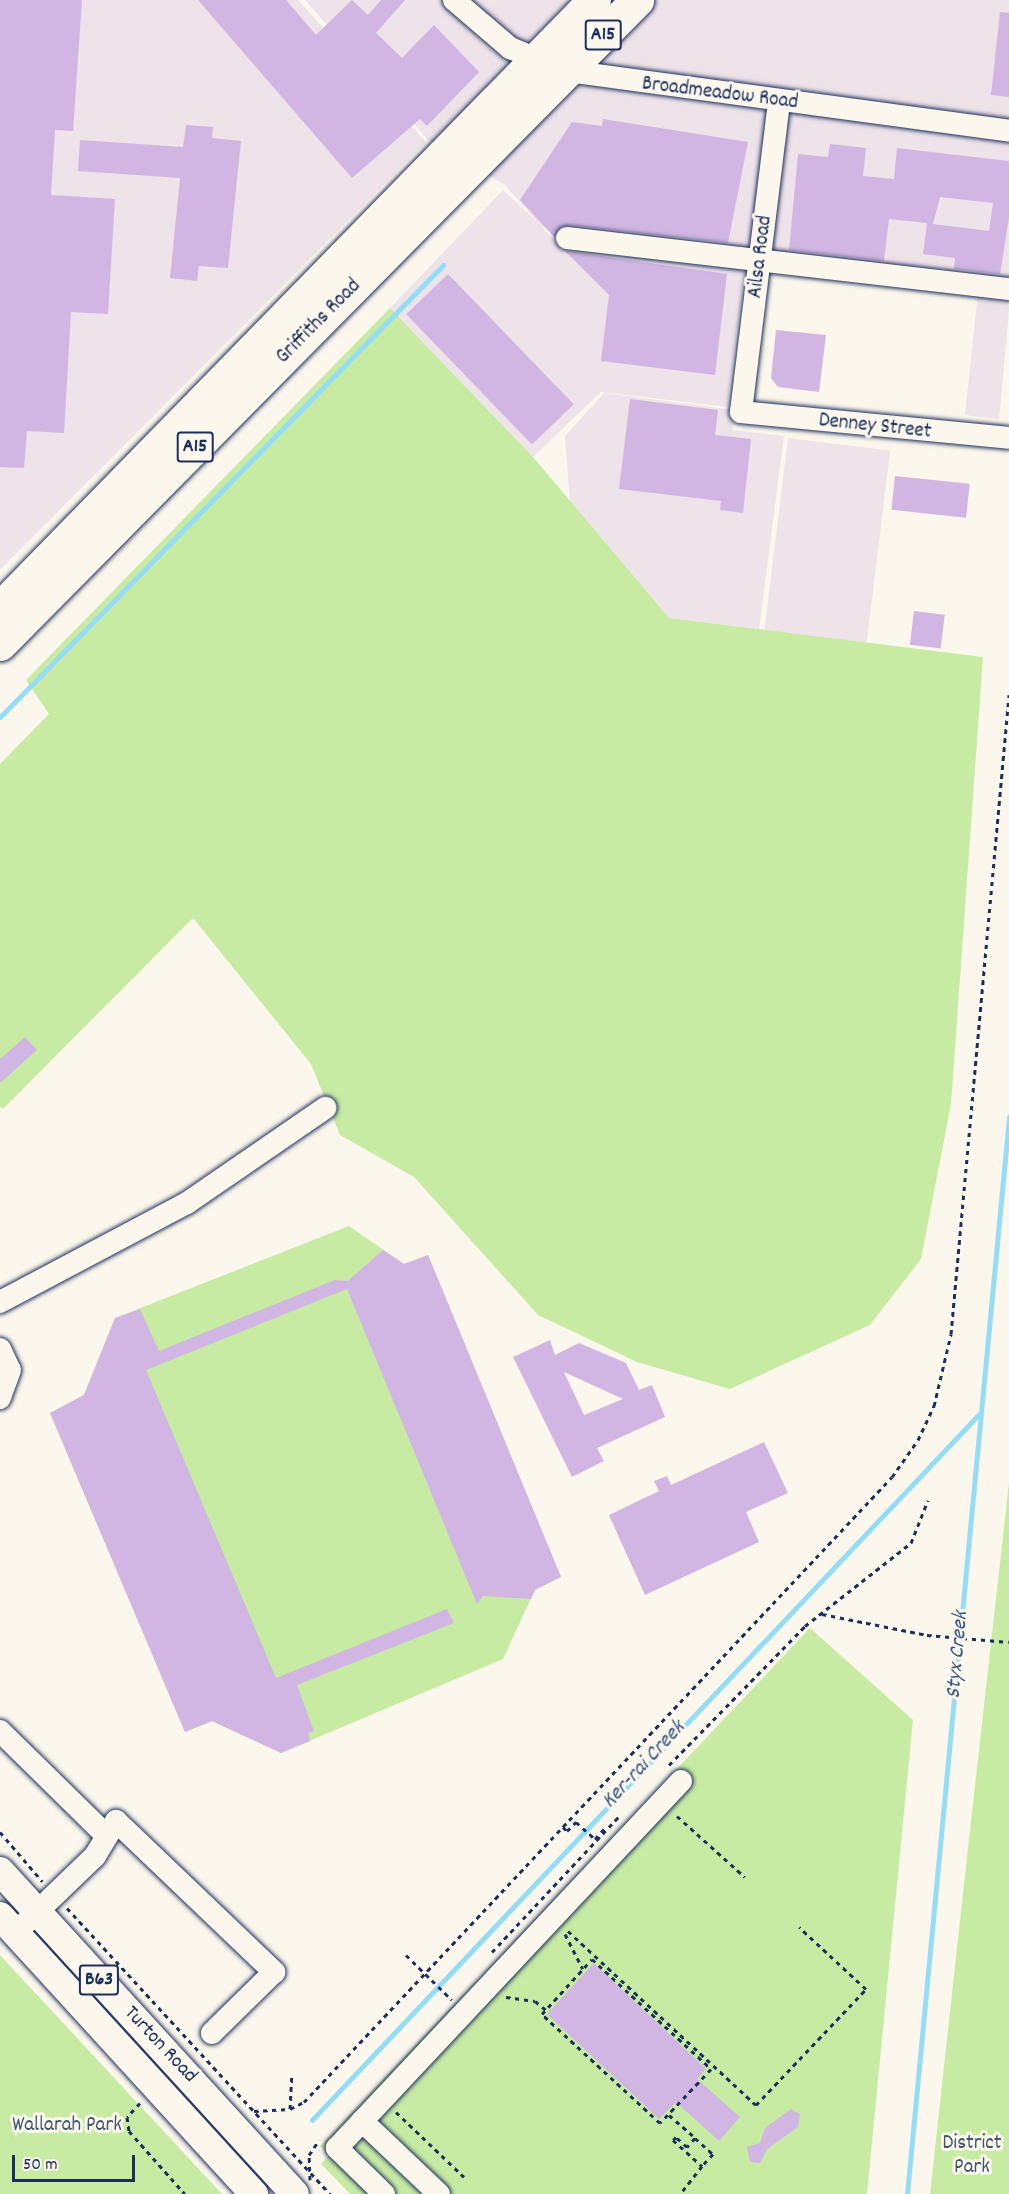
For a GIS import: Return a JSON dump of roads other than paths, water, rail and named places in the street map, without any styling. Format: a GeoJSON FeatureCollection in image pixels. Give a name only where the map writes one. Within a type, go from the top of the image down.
{"type":"FeatureCollection","features":[{"type":"Feature","properties":{"kind":"highway","name":"Griffiths Road"},"geometry":{"type":"LineString","coordinates":[[3,628],[594,0]]}},
{"type":"Feature","properties":{"kind":"highway","name":"Griffiths Road"},"geometry":{"type":"LineString","coordinates":[[3,628],[568,71],[637,0]]}},
{"type":"Feature","properties":{"kind":"highway","name":"Broadmeadow Road"},"geometry":{"type":"LineString","coordinates":[[537,59],[568,71]]}},
{"type":"Feature","properties":{"kind":"main road","name":"Turton Road"},"geometry":{"type":"LineString","coordinates":[[0,1870],[46,1904],[295,2194]]}},
{"type":"Feature","properties":{"kind":"main road","name":"Turton Road"},"geometry":{"type":"LineString","coordinates":[[8,1925],[254,2194]]}},
{"type":"Feature","properties":{"kind":"street","name":"Broadmeadow Road"},"geometry":{"type":"LineString","coordinates":[[453,0],[510,48],[537,59]]}},
{"type":"Feature","properties":{"kind":"street","name":"Broadmeadow Road"},"geometry":{"type":"LineString","coordinates":[[568,71],[779,102],[1009,131]]}},
{"type":"Feature","properties":{"kind":"street","name":"Ailsa Road"},"geometry":{"type":"LineString","coordinates":[[741,412],[779,102]]}},
{"type":"Feature","properties":{"kind":"street"},"geometry":{"type":"LineString","coordinates":[[567,238],[1009,289]]}},
{"type":"Feature","properties":{"kind":"street","name":"Denney Street"},"geometry":{"type":"LineString","coordinates":[[741,412],[1009,438]]}},
{"type":"Feature","properties":{"kind":"street"},"geometry":{"type":"LineString","coordinates":[[0,1302],[187,1203],[325,1108]]}},
{"type":"Feature","properties":{"kind":"street"},"geometry":{"type":"LineString","coordinates":[[0,1348],[10,1370],[0,1398]]}},
{"type":"Feature","properties":{"kind":"street"},"geometry":{"type":"LineString","coordinates":[[0,1731],[107,1836]]}},
{"type":"Feature","properties":{"kind":"street"},"geometry":{"type":"LineString","coordinates":[[384,2194],[337,2148],[681,1781]]}},
{"type":"Feature","properties":{"kind":"street"},"geometry":{"type":"LineString","coordinates":[[8,1925],[46,1904],[95,1856],[116,1821],[274,1972],[212,2033]]}},
{"type":"Feature","properties":{"kind":"street"},"geometry":{"type":"LineString","coordinates":[[362,2121],[439,2194]]}},
{"type":"Feature","properties":{"kind":"waterway"},"geometry":{"type":"LineString","coordinates":[[0,717],[443,265]]}},
{"type":"Feature","properties":{"kind":"waterway","name":"Styx Creek"},"geometry":{"type":"LineString","coordinates":[[907,2194],[1009,1117]]}},
{"type":"Feature","properties":{"kind":"waterway","name":"Ker-rai Creek"},"geometry":{"type":"LineString","coordinates":[[312,2120],[980,1413]]}},
{"type":"Feature","properties":{"kind":"park label","name":"Wallarah Park"},"geometry":{"type":"Point","coordinates":[67,2126]}},
{"type":"Feature","properties":{"kind":"park label","name":"District Park"},"geometry":{"type":"Point","coordinates":[972,2156]}}]}
